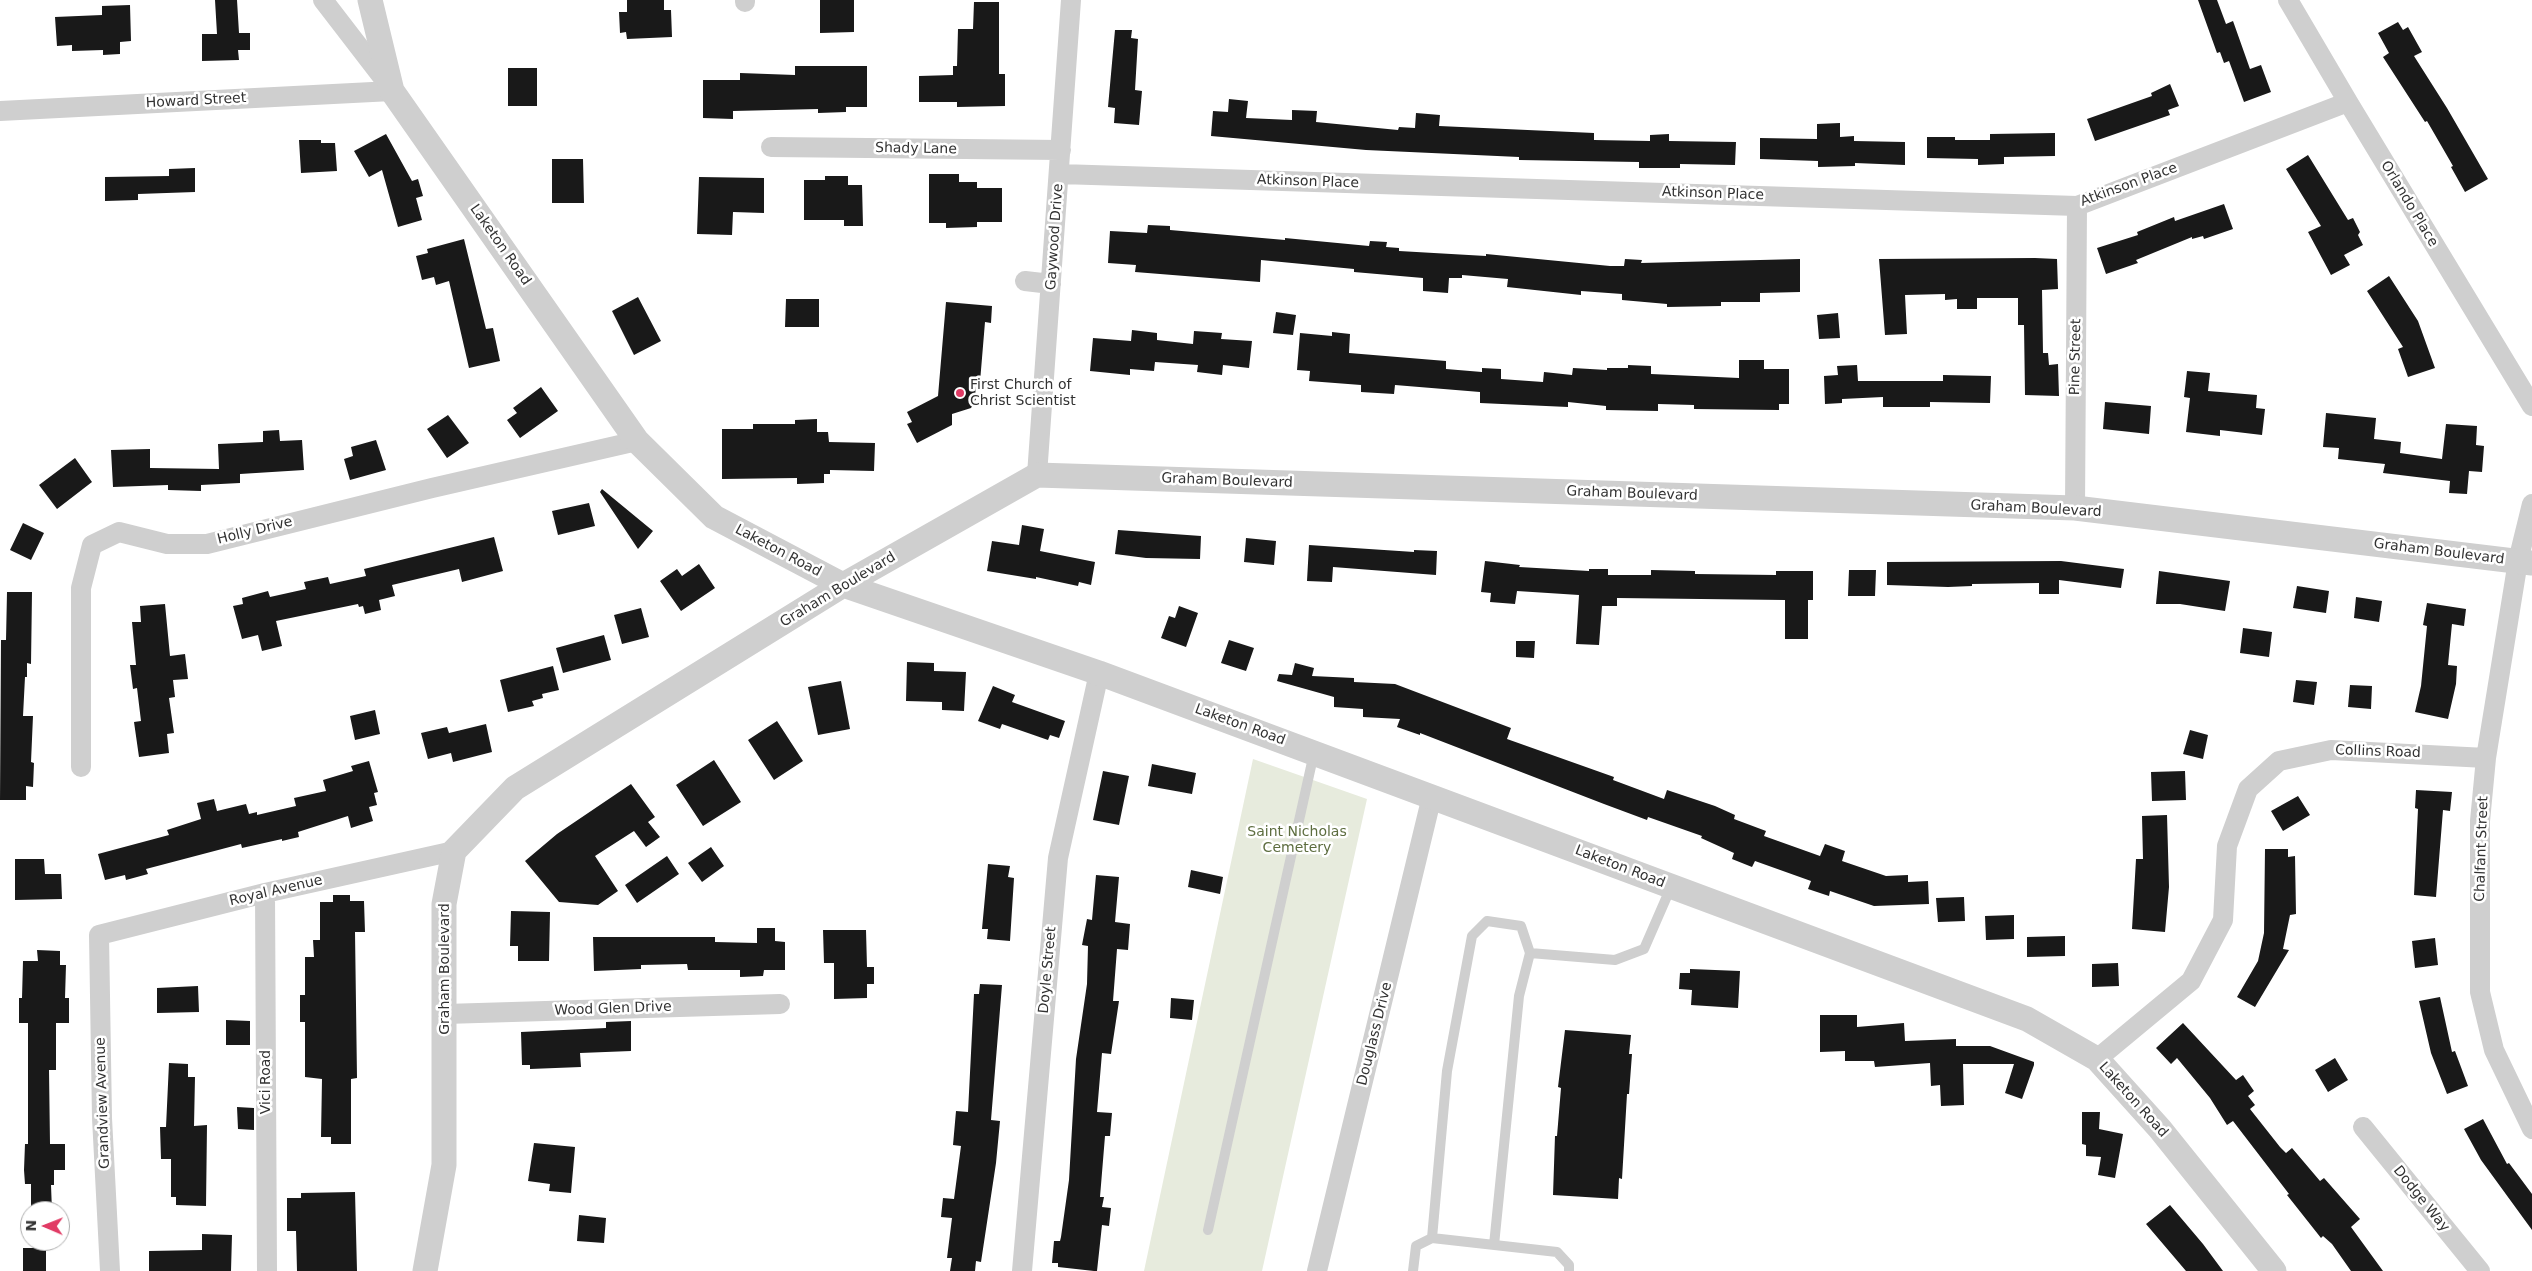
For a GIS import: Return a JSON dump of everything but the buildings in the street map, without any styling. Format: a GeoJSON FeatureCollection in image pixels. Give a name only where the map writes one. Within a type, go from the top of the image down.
{"type":"FeatureCollection","features":[{"type":"Feature","properties":{"kind":"street"},"geometry":{"type":"LineString","coordinates":[[322,0],[392,91]]}},
{"type":"Feature","properties":{"kind":"street","name":"Laketon Road"},"geometry":{"type":"LineString","coordinates":[[370,0],[392,91],[637,441],[714,517],[842,585],[1099,673],[2027,1019],[2096,1059],[2160,1129],[2274,1271]]}},
{"type":"Feature","properties":{"kind":"street","name":"Gaywood Drive"},"geometry":{"type":"LineString","coordinates":[[1037,475],[1062,150],[1071,0]]}},
{"type":"Feature","properties":{"kind":"street","name":"Orlando Place"},"geometry":{"type":"LineString","coordinates":[[2288,0],[2532,406]]}},
{"type":"Feature","properties":{"kind":"street","name":"Howard Street"},"geometry":{"type":"LineString","coordinates":[[0,111],[392,91]]}},
{"type":"Feature","properties":{"kind":"street","name":"Atkinson Place"},"geometry":{"type":"LineString","coordinates":[[1060,174],[2077,206],[2348,102]]}},
{"type":"Feature","properties":{"kind":"street","name":"Shady Lane"},"geometry":{"type":"LineString","coordinates":[[770,147],[1062,150]]}},
{"type":"Feature","properties":{"kind":"street","name":"Pine Street"},"geometry":{"type":"LineString","coordinates":[[2074,508],[2077,206]]}},
{"type":"Feature","properties":{"kind":"street"},"geometry":{"type":"LineString","coordinates":[[1025,282],[1051,284]]}},
{"type":"Feature","properties":{"kind":"street","name":"Holly Drive"},"geometry":{"type":"LineString","coordinates":[[81,767],[81,588],[92,545],[120,532],[167,544],[207,544],[432,488],[637,441]]}},
{"type":"Feature","properties":{"kind":"street","name":"Graham Boulevard"},"geometry":{"type":"LineString","coordinates":[[425,1271],[444,1165],[444,904],[454,851],[515,788],[842,585],[1037,475],[2074,508],[2525,562]]}},
{"type":"Feature","properties":{"kind":"street","name":"Chalfant Street"},"geometry":{"type":"LineString","coordinates":[[2532,504],[2525,562],[2486,758],[2480,822],[2480,992],[2494,1050],[2532,1129]]}},
{"type":"Feature","properties":{"kind":"street","name":"Doyle Street"},"geometry":{"type":"LineString","coordinates":[[1022,1271],[1058,858],[1099,673]]}},
{"type":"Feature","properties":{"kind":"street","name":"Collins Road"},"geometry":{"type":"LineString","coordinates":[[2096,1059],[2192,981],[2223,920],[2227,846],[2248,789],[2279,761],[2330,750],[2486,758]]}},
{"type":"Feature","properties":{"kind":"street","name":"Douglass Drive"},"geometry":{"type":"LineString","coordinates":[[1317,1271],[1432,796]]}},
{"type":"Feature","properties":{"kind":"street","name":"Royal Avenue"},"geometry":{"type":"LineString","coordinates":[[99,935],[265,893],[454,851]]}},
{"type":"Feature","properties":{"kind":"street","name":"Vici Road"},"geometry":{"type":"LineString","coordinates":[[265,893],[267,1271]]}},
{"type":"Feature","properties":{"kind":"street","name":"Grandview Avenue"},"geometry":{"type":"LineString","coordinates":[[99,935],[102,1118],[110,1271]]}},
{"type":"Feature","properties":{"kind":"street","name":"Wood Glen Drive"},"geometry":{"type":"LineString","coordinates":[[445,1014],[780,1004]]}},
{"type":"Feature","properties":{"kind":"street","name":"Dodge Way"},"geometry":{"type":"LineString","coordinates":[[2363,1127],[2480,1271]]}},
{"type":"Feature","properties":{"kind":"lane"},"geometry":{"type":"LineString","coordinates":[[1208,1230],[1314,752]]}},
{"type":"Feature","properties":{"kind":"lane"},"geometry":{"type":"LineString","coordinates":[[1530,953],[1615,960],[1644,949],[1671,887]]}},
{"type":"Feature","properties":{"kind":"lane"},"geometry":{"type":"LineString","coordinates":[[1432,1238],[1447,1071],[1472,936],[1487,921],[1520,926],[1530,953],[1519,996],[1494,1245]]}},
{"type":"Feature","properties":{"kind":"lane"},"geometry":{"type":"LineString","coordinates":[[1414,1271],[1416,1246],[1432,1238],[1557,1252],[1569,1265],[1569,1271]]}},
{"type":"Feature","properties":{"kind":"green space","name":"Saint Nicholas Cemetery"},"geometry":{"type":"Polygon","coordinates":[[[1253,759],[1367,799],[1262,1271],[1144,1271],[1253,759]]]}},
{"type":"Feature","properties":{"kind":"place","name":"First Church of Christ Scientist"},"geometry":{"type":"Point","coordinates":[960,393]}}]}
